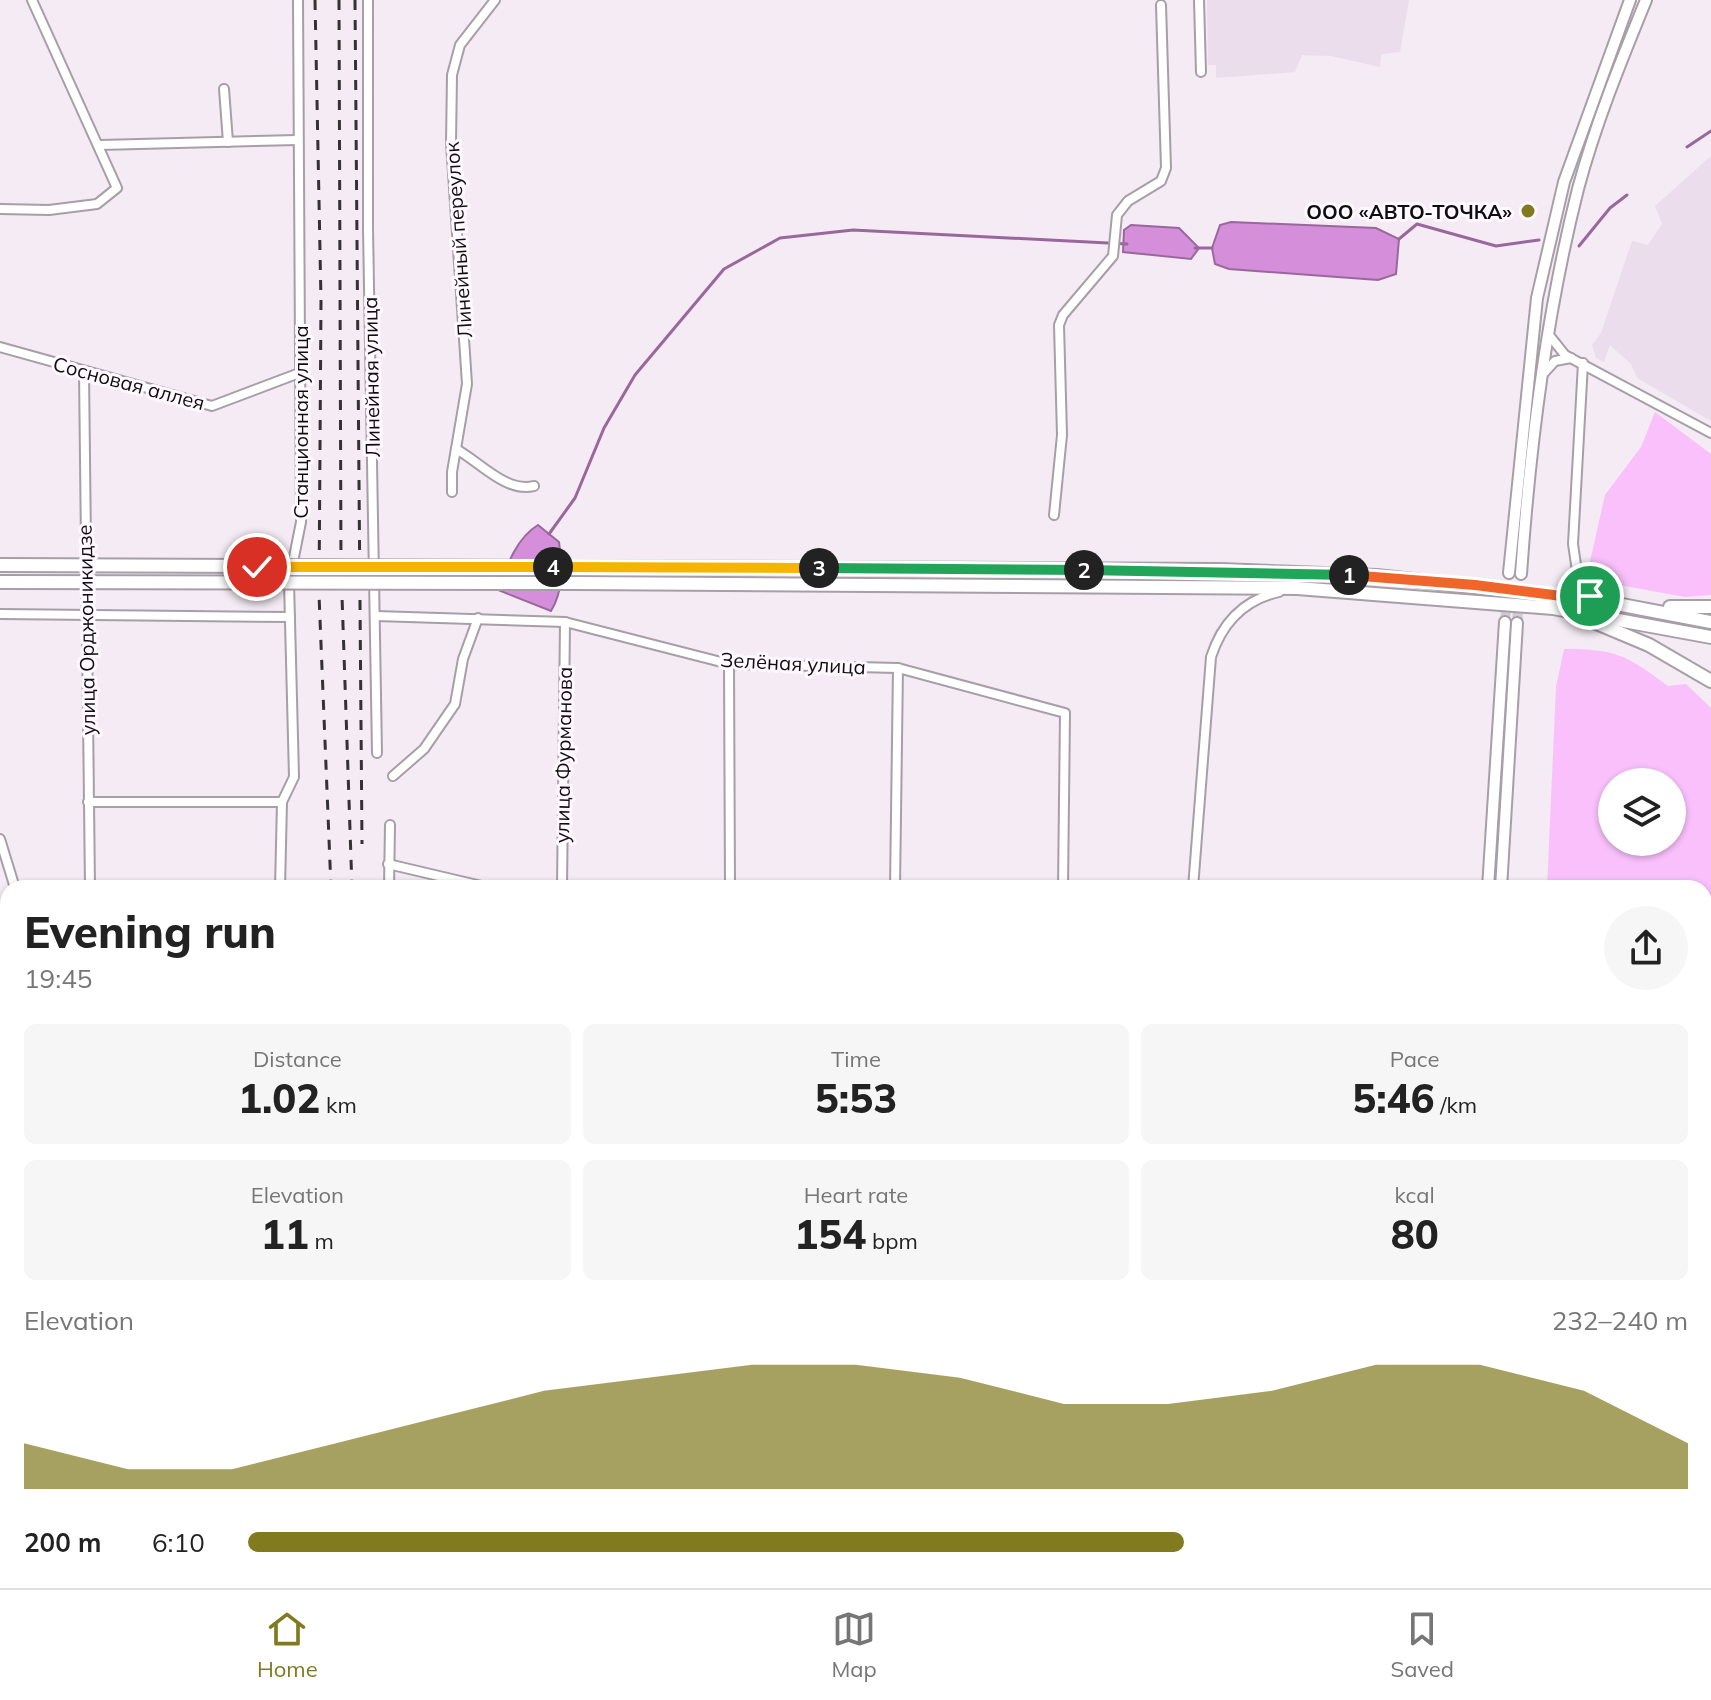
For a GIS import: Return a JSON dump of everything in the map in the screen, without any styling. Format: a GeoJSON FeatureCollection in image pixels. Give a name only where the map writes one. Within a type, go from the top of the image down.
{"type":"FeatureCollection","features":[{"type":"Feature","properties":{"kind":"main road"},"geometry":{"type":"LineString","coordinates":[[0,565],[1221,570],[1362,575],[1601,601],[1711,622]]}},
{"type":"Feature","properties":{"kind":"main road"},"geometry":{"type":"LineString","coordinates":[[0,582],[1297,588],[1553,608],[1711,637]]}},
{"type":"Feature","properties":{"kind":"main road"},"geometry":{"type":"LineString","coordinates":[[1634,606],[1711,607]]}},
{"type":"Feature","properties":{"kind":"main road"},"geometry":{"type":"LineString","coordinates":[[1553,608],[1649,645],[1711,681]]}},
{"type":"Feature","properties":{"kind":"street"},"geometry":{"type":"LineString","coordinates":[[0,209],[49,210],[97,204],[117,188],[32,0]]}},
{"type":"Feature","properties":{"kind":"street","name":"Станционная улица"},"geometry":{"type":"LineString","coordinates":[[280,880],[282,802],[294,777],[289,582],[301,522],[298,0]]}},
{"type":"Feature","properties":{"kind":"street","name":"Линейная улица"},"geometry":{"type":"LineString","coordinates":[[368,0],[368,228],[377,753]]}},
{"type":"Feature","properties":{"kind":"street","name":"Линейный переулок"},"geometry":{"type":"LineString","coordinates":[[452,492],[467,384],[451,143],[452,75],[460,45],[495,0]]}},
{"type":"Feature","properties":{"kind":"street"},"geometry":{"type":"LineString","coordinates":[[1199,0],[1201,72]]}},
{"type":"Feature","properties":{"kind":"street"},"geometry":{"type":"LineString","coordinates":[[1509,573],[1537,298],[1564,182],[1630,0]]}},
{"type":"Feature","properties":{"kind":"street"},"geometry":{"type":"LineString","coordinates":[[1521,574],[1527,491],[1547,331],[1579,185],[1646,0]]}},
{"type":"Feature","properties":{"kind":"street"},"geometry":{"type":"LineString","coordinates":[[1054,515],[1062,435],[1059,325],[1063,315],[1113,256],[1117,215],[1128,201],[1161,181],[1166,168],[1161,5]]}},
{"type":"Feature","properties":{"kind":"street"},"geometry":{"type":"LineString","coordinates":[[224,89],[228,142]]}},
{"type":"Feature","properties":{"kind":"street"},"geometry":{"type":"LineString","coordinates":[[100,145],[298,140]]}},
{"type":"Feature","properties":{"kind":"street"},"geometry":{"type":"LineString","coordinates":[[1547,331],[1556,348],[1571,358],[1711,433]]}},
{"type":"Feature","properties":{"kind":"street","name":"Сосновая аллея"},"geometry":{"type":"LineString","coordinates":[[0,347],[212,406],[302,372]]}},
{"type":"Feature","properties":{"kind":"street"},"geometry":{"type":"LineString","coordinates":[[1543,375],[1555,361],[1571,358]]}},
{"type":"Feature","properties":{"kind":"street"},"geometry":{"type":"LineString","coordinates":[[1583,363],[1574,570],[1579,585],[1601,601]]}},
{"type":"Feature","properties":{"kind":"street","name":"улица Орджоникидзе"},"geometry":{"type":"LineString","coordinates":[[84,372],[90,880]]}},
{"type":"Feature","properties":{"kind":"street"},"geometry":{"type":"LineString","coordinates":[[456,449],[502,481],[523,489],[534,486]]}},
{"type":"Feature","properties":{"kind":"street"},"geometry":{"type":"LineString","coordinates":[[1194,880],[1211,657],[1217,638],[1233,615],[1251,602],[1297,588]]}},
{"type":"Feature","properties":{"kind":"street"},"geometry":{"type":"LineString","coordinates":[[0,614],[290,617]]}},
{"type":"Feature","properties":{"kind":"street","name":"Зелёная улица"},"geometry":{"type":"LineString","coordinates":[[376,616],[565,622],[729,664],[898,668],[1065,713],[1063,880]]}},
{"type":"Feature","properties":{"kind":"street"},"geometry":{"type":"LineString","coordinates":[[393,776],[424,749],[455,704],[463,659],[478,618]]}},
{"type":"Feature","properties":{"kind":"street","name":"улица Фурманова"},"geometry":{"type":"LineString","coordinates":[[562,880],[565,622]]}},
{"type":"Feature","properties":{"kind":"street"},"geometry":{"type":"LineString","coordinates":[[1489,880],[1505,622]]}},
{"type":"Feature","properties":{"kind":"street"},"geometry":{"type":"LineString","coordinates":[[1501,880],[1517,623]]}},
{"type":"Feature","properties":{"kind":"street"},"geometry":{"type":"LineString","coordinates":[[729,664],[730,880]]}},
{"type":"Feature","properties":{"kind":"street"},"geometry":{"type":"LineString","coordinates":[[895,880],[898,668]]}},
{"type":"Feature","properties":{"kind":"street"},"geometry":{"type":"LineString","coordinates":[[88,802],[282,802]]}},
{"type":"Feature","properties":{"kind":"street"},"geometry":{"type":"LineString","coordinates":[[389,880],[390,825]]}},
{"type":"Feature","properties":{"kind":"street"},"geometry":{"type":"LineString","coordinates":[[0,839],[13,880]]}},
{"type":"Feature","properties":{"kind":"street"},"geometry":{"type":"LineString","coordinates":[[388,864],[456,880]]}},
{"type":"Feature","properties":{"kind":"shaded area"},"geometry":{"type":"Polygon","coordinates":[[[1207,0],[1409,0],[1400,52],[1381,54],[1380,67],[1331,56],[1302,55],[1295,72],[1216,78],[1216,65],[1208,65],[1207,0]]]}},
{"type":"Feature","properties":{"kind":"shaded area"},"geometry":{"type":"Polygon","coordinates":[[[1711,156],[1711,421],[1637,378],[1631,364],[1610,345],[1604,362],[1596,358],[1592,345],[1601,333],[1632,241],[1648,245],[1662,224],[1655,206],[1711,156]]]}},
{"type":"Feature","properties":{"kind":"shaded area"},"geometry":{"type":"Polygon","coordinates":[[[1231,222],[1376,228],[1399,239],[1396,274],[1378,280],[1229,269],[1215,264],[1212,248],[1220,225],[1231,222]]]}},
{"type":"Feature","properties":{"kind":"shaded area"},"geometry":{"type":"Polygon","coordinates":[[[1131,225],[1179,228],[1199,248],[1191,259],[1123,252],[1124,230],[1131,225]]]}},
{"type":"Feature","properties":{"kind":"shaded area"},"geometry":{"type":"Polygon","coordinates":[[[1655,412],[1711,454],[1711,595],[1685,597],[1586,579],[1605,495],[1641,447],[1655,412]]]}},
{"type":"Feature","properties":{"kind":"shaded area"},"geometry":{"type":"Polygon","coordinates":[[[538,525],[559,542],[560,586],[551,611],[498,590],[518,545],[538,525]]]}},
{"type":"Feature","properties":{"kind":"shaded area"},"geometry":{"type":"Polygon","coordinates":[[[1564,649],[1597,650],[1620,656],[1668,686],[1686,684],[1711,708],[1711,880],[1547,880],[1556,687],[1564,649]]]}},
{"type":"Feature","properties":{"kind":"waterway"},"geometry":{"type":"LineString","coordinates":[[1687,147],[1711,131]]}},
{"type":"Feature","properties":{"kind":"waterway"},"geometry":{"type":"LineString","coordinates":[[1579,246],[1610,208],[1627,195]]}},
{"type":"Feature","properties":{"kind":"waterway"},"geometry":{"type":"LineString","coordinates":[[1399,239],[1417,224],[1496,246],[1539,240]]}},
{"type":"Feature","properties":{"kind":"waterway"},"geometry":{"type":"LineString","coordinates":[[549,534],[575,498],[604,428],[635,375],[724,269],[780,238],[853,230],[1127,244]]}},
{"type":"Feature","properties":{"kind":"waterway"},"geometry":{"type":"LineString","coordinates":[[1195,248],[1212,248]]}},
{"type":"Feature","properties":{"kind":"tunnel"},"geometry":{"type":"LineString","coordinates":[[1505,622],[1509,573]]}},
{"type":"Feature","properties":{"kind":"tunnel"},"geometry":{"type":"LineString","coordinates":[[1517,623],[1521,574]]}},
{"type":"Feature","properties":{"kind":"railway"},"geometry":{"type":"LineString","coordinates":[[315,0],[321,301],[319,595],[331,880]]}},
{"type":"Feature","properties":{"kind":"railway"},"geometry":{"type":"LineString","coordinates":[[339,0],[341,567],[352,880]]}},
{"type":"Feature","properties":{"kind":"railway"},"geometry":{"type":"LineString","coordinates":[[355,0],[362,844]]}},
{"type":"Feature","properties":{"kind":"place","name":"ООО «АВТО-ТОЧКА»"},"geometry":{"type":"Point","coordinates":[1528,211]}},
{"type":"Feature","properties":{"kind":"route"},"geometry":{"type":"LineString","coordinates":[[257,567],[1221,570],[1377,576],[1601,601],[1590,596]]}}]}
